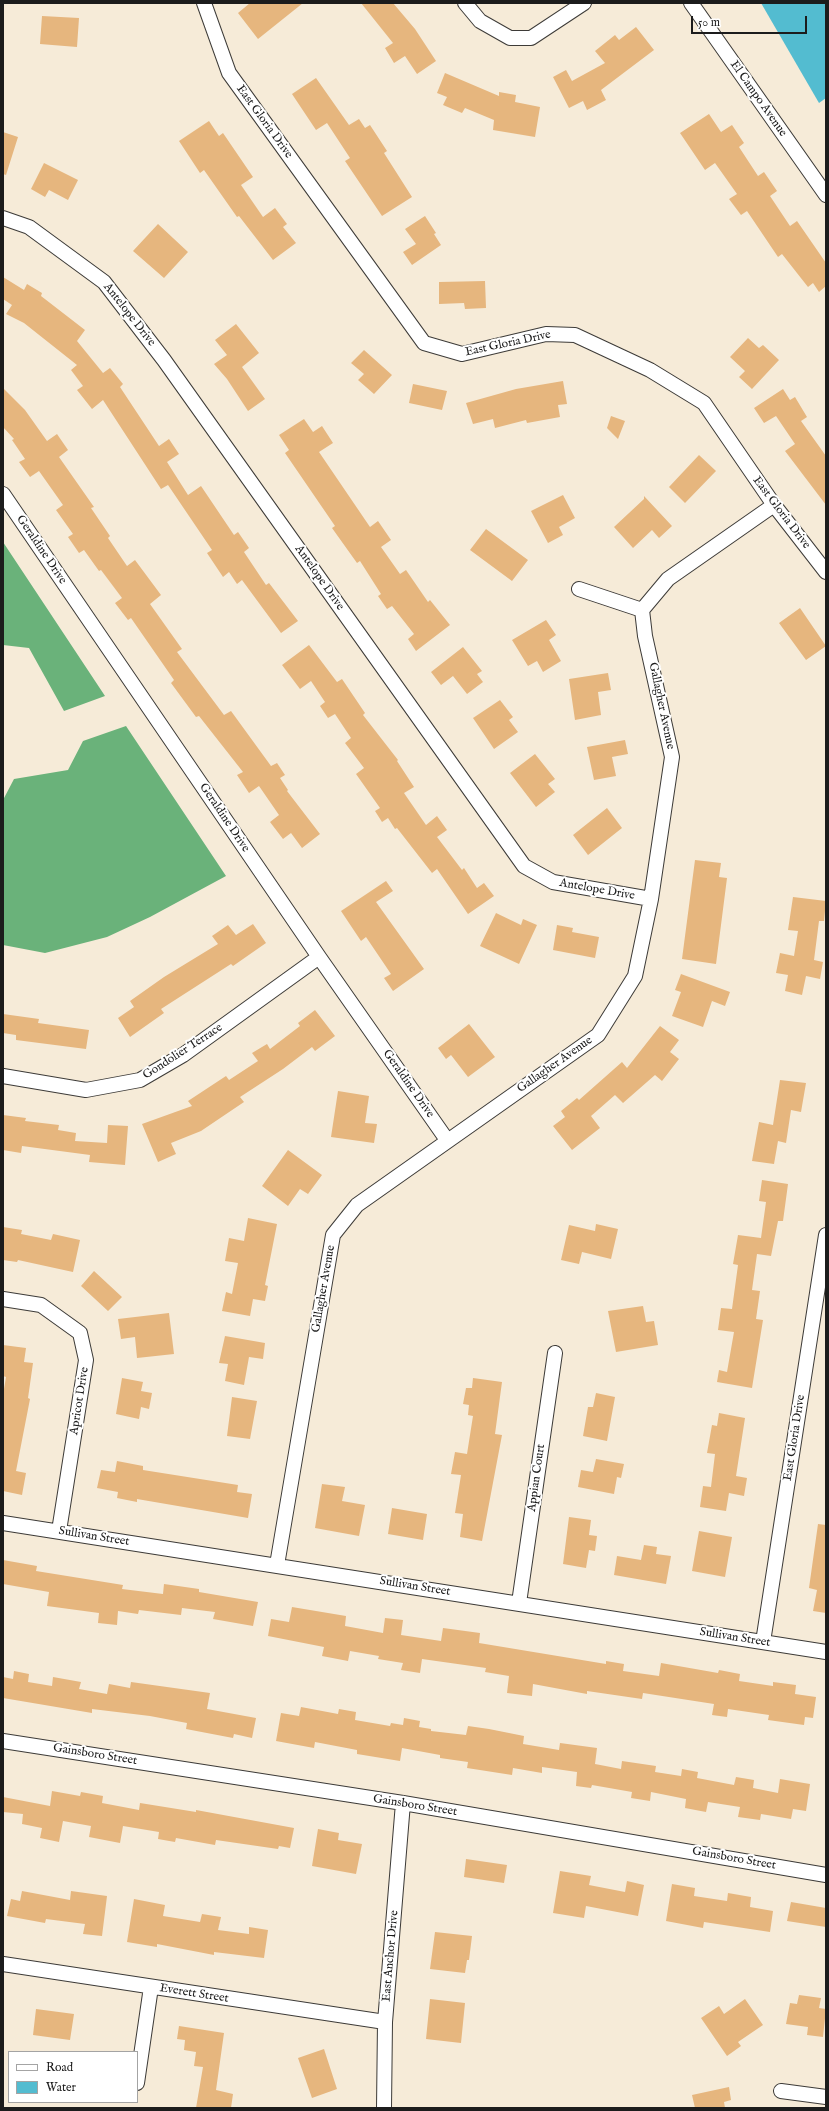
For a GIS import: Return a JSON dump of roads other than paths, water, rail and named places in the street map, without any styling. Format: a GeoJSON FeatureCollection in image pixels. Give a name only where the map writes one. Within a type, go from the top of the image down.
{"type":"FeatureCollection","features":[{"type":"Feature","properties":{"kind":"street","name":"East Gloria Drive"},"geometry":{"type":"LineString","coordinates":[[204,3],[229,73],[424,343],[462,354],[546,334],[574,335],[650,370],[704,403],[774,505],[826,572]]}},
{"type":"Feature","properties":{"kind":"street"},"geometry":{"type":"LineString","coordinates":[[465,3],[480,21],[510,38],[531,38],[584,3]]}},
{"type":"Feature","properties":{"kind":"street","name":"El Campo Avenue"},"geometry":{"type":"LineString","coordinates":[[691,3],[826,195]]}},
{"type":"Feature","properties":{"kind":"street","name":"Antelope Drive"},"geometry":{"type":"LineString","coordinates":[[3,218],[29,227],[104,282],[164,360],[524,866],[553,882],[651,899]]}},
{"type":"Feature","properties":{"kind":"street","name":"Geraldine Drive"},"geometry":{"type":"LineString","coordinates":[[3,494],[447,1140]]}},
{"type":"Feature","properties":{"kind":"street"},"geometry":{"type":"LineString","coordinates":[[579,589],[642,610],[668,579],[774,505]]}},
{"type":"Feature","properties":{"kind":"street","name":"Gallagher Avenue"},"geometry":{"type":"LineString","coordinates":[[277,1565],[333,1235],[357,1205],[447,1140],[598,1035],[635,976],[651,899],[672,757],[645,636],[642,610]]}},
{"type":"Feature","properties":{"kind":"street","name":"Gondolier Terrace"},"geometry":{"type":"LineString","coordinates":[[3,1076],[86,1090],[140,1080],[183,1055],[320,957]]}},
{"type":"Feature","properties":{"kind":"street","name":"East Gloria Drive"},"geometry":{"type":"LineString","coordinates":[[763,1642],[826,1235]]}},
{"type":"Feature","properties":{"kind":"street","name":"Apricot Drive"},"geometry":{"type":"LineString","coordinates":[[3,1299],[41,1305],[80,1333],[86,1360],[59,1531]]}},
{"type":"Feature","properties":{"kind":"street","name":"Appian Court"},"geometry":{"type":"LineString","coordinates":[[518,1603],[555,1353]]}},
{"type":"Feature","properties":{"kind":"street","name":"Sullivan Street"},"geometry":{"type":"LineString","coordinates":[[3,1523],[826,1652]]}},
{"type":"Feature","properties":{"kind":"street","name":"Gainsboro Street"},"geometry":{"type":"LineString","coordinates":[[3,1741],[403,1803],[826,1875]]}},
{"type":"Feature","properties":{"kind":"street","name":"East Anchor Drive"},"geometry":{"type":"LineString","coordinates":[[384,2108],[385,2022],[403,1803]]}},
{"type":"Feature","properties":{"kind":"street","name":"Everett Street"},"geometry":{"type":"LineString","coordinates":[[3,1964],[385,2022]]}},
{"type":"Feature","properties":{"kind":"street"},"geometry":{"type":"LineString","coordinates":[[138,2076],[151,1987]]}},
{"type":"Feature","properties":{"kind":"street"},"geometry":{"type":"LineString","coordinates":[[781,2091],[826,2097]]}},
{"type":"Feature","properties":{"kind":"water"},"geometry":{"type":"Polygon","coordinates":[[[761,3],[826,3],[826,98],[819,103],[761,3]]]}}]}
